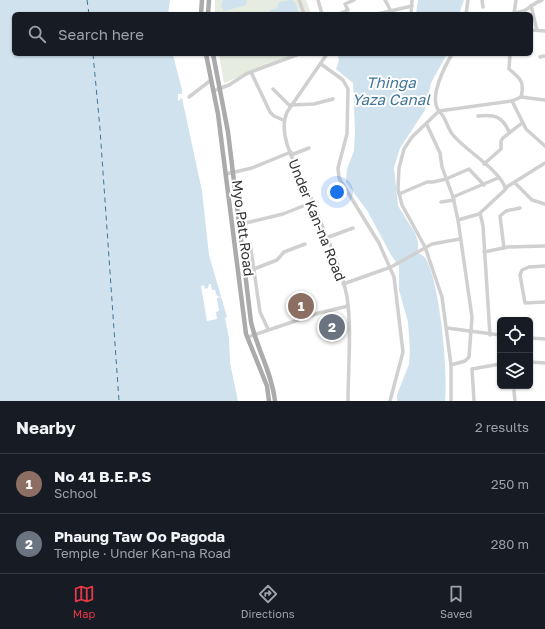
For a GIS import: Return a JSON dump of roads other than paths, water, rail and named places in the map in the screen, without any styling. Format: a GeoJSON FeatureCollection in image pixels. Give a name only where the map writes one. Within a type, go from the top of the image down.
{"type":"FeatureCollection","features":[{"type":"Feature","properties":{"kind":"main road"},"geometry":{"type":"LineString","coordinates":[[201,12],[202,0]]}},
{"type":"Feature","properties":{"kind":"main road"},"geometry":{"type":"LineString","coordinates":[[208,12],[209,0]]}},
{"type":"Feature","properties":{"kind":"main road","name":"Myo Patt Road"},"geometry":{"type":"LineString","coordinates":[[206,56],[218,114],[234,248],[248,337],[267,386],[269,401]]}},
{"type":"Feature","properties":{"kind":"main road","name":"Myo Patt Road"},"geometry":{"type":"LineString","coordinates":[[213,56],[225,117],[254,335],[273,385],[276,401]]}},
{"type":"Feature","properties":{"kind":"main road"},"geometry":{"type":"LineString","coordinates":[[234,248],[242,246]]}},
{"type":"Feature","properties":{"kind":"main road"},"geometry":{"type":"LineString","coordinates":[[267,386],[273,385]]}},
{"type":"Feature","properties":{"kind":"street"},"geometry":{"type":"LineString","coordinates":[[299,0],[303,12]]}},
{"type":"Feature","properties":{"kind":"street"},"geometry":{"type":"LineString","coordinates":[[318,0],[321,12]]}},
{"type":"Feature","properties":{"kind":"street"},"geometry":{"type":"LineString","coordinates":[[344,12],[348,10],[346,4],[354,0]]}},
{"type":"Feature","properties":{"kind":"street"},"geometry":{"type":"LineString","coordinates":[[385,0],[392,11]]}},
{"type":"Feature","properties":{"kind":"street"},"geometry":{"type":"LineString","coordinates":[[411,12],[412,0]]}},
{"type":"Feature","properties":{"kind":"street"},"geometry":{"type":"LineString","coordinates":[[466,12],[468,0]]}},
{"type":"Feature","properties":{"kind":"street"},"geometry":{"type":"LineString","coordinates":[[482,0],[483,7]]}},
{"type":"Feature","properties":{"kind":"street"},"geometry":{"type":"LineString","coordinates":[[514,12],[516,0]]}},
{"type":"Feature","properties":{"kind":"street"},"geometry":{"type":"LineString","coordinates":[[520,12],[527,11],[534,3],[542,0]]}},
{"type":"Feature","properties":{"kind":"street"},"geometry":{"type":"LineString","coordinates":[[387,12],[412,6]]}},
{"type":"Feature","properties":{"kind":"street"},"geometry":{"type":"LineString","coordinates":[[531,6],[533,12]]}},
{"type":"Feature","properties":{"kind":"street"},"geometry":{"type":"LineString","coordinates":[[533,13],[538,30]]}},
{"type":"Feature","properties":{"kind":"street"},"geometry":{"type":"LineString","coordinates":[[538,30],[545,27]]}},
{"type":"Feature","properties":{"kind":"street"},"geometry":{"type":"LineString","coordinates":[[533,30],[545,31]]}},
{"type":"Feature","properties":{"kind":"street"},"geometry":{"type":"LineString","coordinates":[[213,91],[229,86],[251,72],[294,56]]}},
{"type":"Feature","properties":{"kind":"street"},"geometry":{"type":"LineString","coordinates":[[251,72],[270,112],[274,116],[283,120],[326,56]]}},
{"type":"Feature","properties":{"kind":"street"},"geometry":{"type":"LineString","coordinates":[[451,56],[438,85],[436,103],[439,111],[454,136],[498,178],[505,188]]}},
{"type":"Feature","properties":{"kind":"street"},"geometry":{"type":"LineString","coordinates":[[510,56],[509,70],[520,78],[522,88],[521,97]]}},
{"type":"Feature","properties":{"kind":"street"},"geometry":{"type":"LineString","coordinates":[[540,57],[545,56]]}},
{"type":"Feature","properties":{"kind":"street"},"geometry":{"type":"LineString","coordinates":[[321,64],[343,80],[348,89],[347,134],[338,168],[339,178],[392,266],[403,352],[390,401]]}},
{"type":"Feature","properties":{"kind":"street"},"geometry":{"type":"LineString","coordinates":[[189,97],[211,80]]}},
{"type":"Feature","properties":{"kind":"street"},"geometry":{"type":"LineString","coordinates":[[273,89],[291,106],[314,104],[333,99]]}},
{"type":"Feature","properties":{"kind":"street"},"geometry":{"type":"LineString","coordinates":[[451,401],[451,365],[447,328],[439,284],[424,248],[402,205],[399,194],[399,168],[402,155],[408,142],[427,125],[439,111],[512,101],[521,97],[545,100]]}},
{"type":"Feature","properties":{"kind":"street"},"geometry":{"type":"LineString","coordinates":[[512,101],[522,123],[531,134],[545,146]]}},
{"type":"Feature","properties":{"kind":"street"},"geometry":{"type":"LineString","coordinates":[[478,116],[500,118],[503,120],[509,132]]}},
{"type":"Feature","properties":{"kind":"street","name":"Under Kan-na Road"},"geometry":{"type":"LineString","coordinates":[[283,120],[284,131],[291,154],[313,202],[343,284],[348,306],[348,401]]}},
{"type":"Feature","properties":{"kind":"street"},"geometry":{"type":"LineString","coordinates":[[484,164],[501,149],[501,140],[522,123]]}},
{"type":"Feature","properties":{"kind":"street"},"geometry":{"type":"LineString","coordinates":[[427,125],[440,153],[446,179],[453,198],[458,220],[472,317],[468,360],[451,365]]}},
{"type":"Feature","properties":{"kind":"street"},"geometry":{"type":"LineString","coordinates":[[226,174],[252,168],[309,148]]}},
{"type":"Feature","properties":{"kind":"street"},"geometry":{"type":"LineString","coordinates":[[458,220],[475,216],[480,213],[505,188],[545,163]]}},
{"type":"Feature","properties":{"kind":"street"},"geometry":{"type":"LineString","coordinates":[[399,194],[427,182],[446,179],[469,170],[484,185]]}},
{"type":"Feature","properties":{"kind":"street"},"geometry":{"type":"LineString","coordinates":[[441,202],[498,178]]}},
{"type":"Feature","properties":{"kind":"street"},"geometry":{"type":"LineString","coordinates":[[515,182],[532,200],[545,204]]}},
{"type":"Feature","properties":{"kind":"street"},"geometry":{"type":"LineString","coordinates":[[246,223],[283,214],[313,202]]}},
{"type":"Feature","properties":{"kind":"street"},"geometry":{"type":"LineString","coordinates":[[504,248],[500,216],[506,211],[520,208]]}},
{"type":"Feature","properties":{"kind":"street"},"geometry":{"type":"LineString","coordinates":[[480,213],[483,226],[490,334]]}},
{"type":"Feature","properties":{"kind":"street"},"geometry":{"type":"LineString","coordinates":[[326,238],[353,228]]}},
{"type":"Feature","properties":{"kind":"street"},"geometry":{"type":"LineString","coordinates":[[343,284],[392,266],[432,244],[460,240]]}},
{"type":"Feature","properties":{"kind":"street"},"geometry":{"type":"LineString","coordinates":[[250,243],[260,312],[268,329]]}},
{"type":"Feature","properties":{"kind":"street"},"geometry":{"type":"LineString","coordinates":[[254,269],[277,260],[284,252],[305,244]]}},
{"type":"Feature","properties":{"kind":"street"},"geometry":{"type":"LineString","coordinates":[[484,252],[504,248],[545,246]]}},
{"type":"Feature","properties":{"kind":"street"},"geometry":{"type":"LineString","coordinates":[[545,266],[525,268],[522,270],[520,276],[525,303],[545,302]]}},
{"type":"Feature","properties":{"kind":"street"},"geometry":{"type":"LineString","coordinates":[[248,337],[319,313],[348,306]]}},
{"type":"Feature","properties":{"kind":"street"},"geometry":{"type":"LineString","coordinates":[[447,328],[497,335]]}},
{"type":"Feature","properties":{"kind":"street"},"geometry":{"type":"LineString","coordinates":[[533,338],[545,339]]}},
{"type":"Feature","properties":{"kind":"street"},"geometry":{"type":"LineString","coordinates":[[533,362],[545,363]]}},
{"type":"Feature","properties":{"kind":"street"},"geometry":{"type":"LineString","coordinates":[[474,401],[472,369],[497,365]]}},
{"type":"Feature","properties":{"kind":"street"},"geometry":{"type":"LineString","coordinates":[[514,391],[516,401]]}},
{"type":"Feature","properties":{"kind":"water"},"geometry":{"type":"Polygon","coordinates":[[[0,0],[170,0],[168,12],[12,12],[12,56],[173,56],[182,90],[182,94],[178,94],[178,101],[182,98],[202,191],[209,255],[227,317],[225,318],[229,338],[230,363],[238,401],[0,401],[0,0]]]}},
{"type":"Feature","properties":{"kind":"water"},"geometry":{"type":"Polygon","coordinates":[[[223,0],[247,0],[246,5],[224,11],[221,6],[223,0]]]}},
{"type":"Feature","properties":{"kind":"water"},"geometry":{"type":"Polygon","coordinates":[[[292,0],[296,4],[298,12],[270,12],[270,10],[277,8],[279,2],[292,0]]]}},
{"type":"Feature","properties":{"kind":"water"},"geometry":{"type":"Polygon","coordinates":[[[418,0],[464,0],[460,12],[416,12],[418,0]]]}},
{"type":"Feature","properties":{"kind":"water","name":"Thinga Yaza Canal"},"geometry":{"type":"Polygon","coordinates":[[[338,56],[446,56],[431,83],[425,110],[400,148],[394,168],[398,206],[415,233],[418,242],[418,253],[426,259],[432,273],[436,290],[444,350],[446,387],[445,401],[397,401],[397,395],[409,364],[410,352],[408,322],[399,290],[399,266],[391,255],[368,212],[346,182],[347,169],[354,151],[355,131],[353,83],[336,69],[339,60],[338,56]]]}},
{"type":"Feature","properties":{"kind":"place","name":"No 41 B.E.P.S"},"geometry":{"type":"Point","coordinates":[301,306]}},
{"type":"Feature","properties":{"kind":"place","name":"Phaung Taw Oo Pagoda"},"geometry":{"type":"Point","coordinates":[332,327]}}]}
